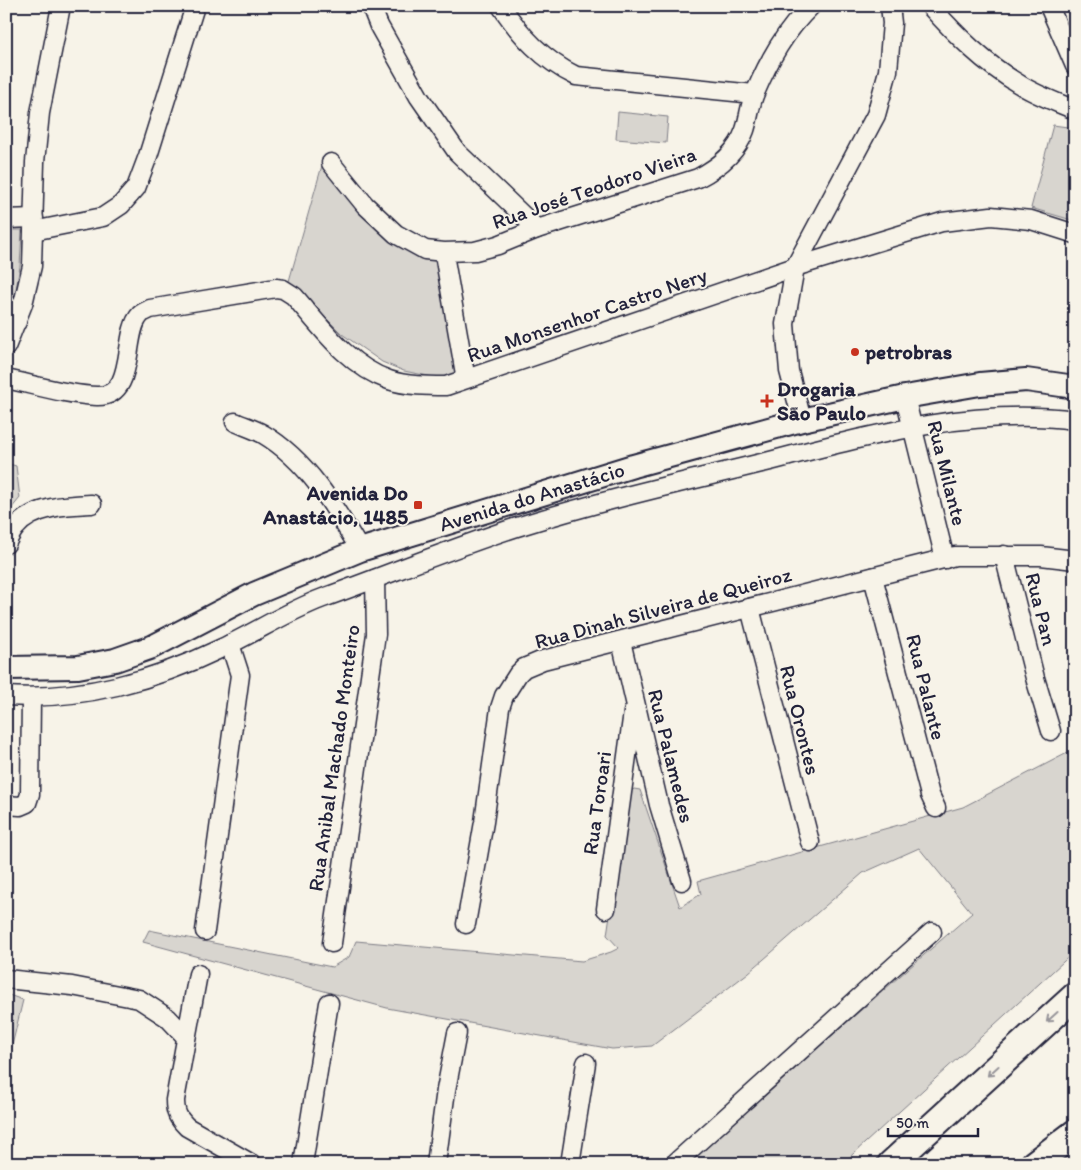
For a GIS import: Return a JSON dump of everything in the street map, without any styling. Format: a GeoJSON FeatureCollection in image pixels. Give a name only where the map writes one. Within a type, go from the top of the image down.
{"type":"FeatureCollection","features":[{"type":"Feature","properties":{"kind":"highway"},"geometry":{"type":"LineString","coordinates":[[891,1164],[1075,996]]}},
{"type":"Feature","properties":{"kind":"highway"},"geometry":{"type":"LineString","coordinates":[[1034,1164],[1075,1133]]}},
{"type":"Feature","properties":{"kind":"main road","name":"Avenida do Anastácio"},"geometry":{"type":"LineString","coordinates":[[6,668],[78,667],[115,660],[152,647],[254,594],[360,550],[633,466],[802,420],[904,397],[980,384],[1026,380],[1075,387]]}},
{"type":"Feature","properties":{"kind":"street"},"geometry":{"type":"LineString","coordinates":[[6,347],[17,322],[29,282],[34,224],[35,162],[40,113],[61,6]]}},
{"type":"Feature","properties":{"kind":"street"},"geometry":{"type":"LineString","coordinates":[[6,219],[34,224],[103,217],[120,205],[136,188],[148,156],[195,6]]}},
{"type":"Feature","properties":{"kind":"street"},"geometry":{"type":"LineString","coordinates":[[371,6],[379,26],[419,97],[456,152],[537,229]]}},
{"type":"Feature","properties":{"kind":"street"},"geometry":{"type":"LineString","coordinates":[[501,6],[524,38],[542,56],[556,66],[576,76],[754,94]]}},
{"type":"Feature","properties":{"kind":"street","name":"Rua José Teodoro Vieira"},"geometry":{"type":"LineString","coordinates":[[330,163],[383,223],[396,234],[426,250],[444,252],[475,251],[498,245],[537,229],[679,185],[715,169],[728,158],[741,141],[754,94],[776,49],[811,6]]}},
{"type":"Feature","properties":{"kind":"street"},"geometry":{"type":"LineString","coordinates":[[802,420],[789,371],[785,324],[795,268],[876,115],[888,71],[892,23],[890,6]]}},
{"type":"Feature","properties":{"kind":"street"},"geometry":{"type":"LineString","coordinates":[[930,6],[950,29],[980,57],[1020,85],[1075,110]]}},
{"type":"Feature","properties":{"kind":"street"},"geometry":{"type":"LineString","coordinates":[[1049,6],[1075,66]]}},
{"type":"Feature","properties":{"kind":"street","name":"Rua Monsenhor Castro Nery"},"geometry":{"type":"LineString","coordinates":[[6,378],[84,394],[107,394],[115,389],[125,372],[136,322],[140,314],[150,309],[269,288],[283,288],[294,296],[347,355],[370,372],[390,381],[446,386],[795,268],[942,222],[966,217],[991,216],[1032,220],[1075,234]]}},
{"type":"Feature","properties":{"kind":"street"},"geometry":{"type":"LineString","coordinates":[[445,260],[465,374]]}},
{"type":"Feature","properties":{"kind":"street"},"geometry":{"type":"LineString","coordinates":[[6,304],[17,322]]}},
{"type":"Feature","properties":{"kind":"street","name":"Rua Milante"},"geometry":{"type":"LineString","coordinates":[[904,397],[945,559]]}},
{"type":"Feature","properties":{"kind":"street","name":"Avenida do Anastácio"},"geometry":{"type":"LineString","coordinates":[[6,696],[31,698],[96,690],[133,682],[230,644],[321,599],[521,526],[621,498],[871,435],[977,417],[1015,416],[1075,420]]}},
{"type":"Feature","properties":{"kind":"street"},"geometry":{"type":"LineString","coordinates":[[235,422],[264,435],[307,471],[336,507],[360,550]]}},
{"type":"Feature","properties":{"kind":"street"},"geometry":{"type":"LineString","coordinates":[[6,544],[16,526],[34,515],[63,506],[92,504]]}},
{"type":"Feature","properties":{"kind":"street","name":"Rua Dinah Silveira de Queiroz"},"geometry":{"type":"LineString","coordinates":[[466,924],[504,696],[524,668],[543,660],[955,556],[1004,554],[1075,560]]}},
{"type":"Feature","properties":{"kind":"street","name":"Rua Pan"},"geometry":{"type":"LineString","coordinates":[[1004,554],[1035,678],[1051,731]]}},
{"type":"Feature","properties":{"kind":"street","name":"Rua Palante"},"geometry":{"type":"LineString","coordinates":[[873,577],[930,794],[936,808]]}},
{"type":"Feature","properties":{"kind":"street","name":"Rua Anibal Machado Monteiro"},"geometry":{"type":"LineString","coordinates":[[332,943],[376,634],[375,579]]}},
{"type":"Feature","properties":{"kind":"street","name":"Rua Orontes"},"geometry":{"type":"LineString","coordinates":[[750,608],[810,842]]}},
{"type":"Feature","properties":{"kind":"street","name":"Rua Palamedes"},"geometry":{"type":"LineString","coordinates":[[621,641],[659,806],[682,881]]}},
{"type":"Feature","properties":{"kind":"street"},"geometry":{"type":"LineString","coordinates":[[204,931],[240,675],[230,644]]}},
{"type":"Feature","properties":{"kind":"street"},"geometry":{"type":"LineString","coordinates":[[6,805],[20,806],[27,803],[30,794],[31,698]]}},
{"type":"Feature","properties":{"kind":"street","name":"Rua Toroari"},"geometry":{"type":"LineString","coordinates":[[606,909],[634,703]]}},
{"type":"Feature","properties":{"kind":"street"},"geometry":{"type":"LineString","coordinates":[[674,1164],[932,932]]}},
{"type":"Feature","properties":{"kind":"street"},"geometry":{"type":"LineString","coordinates":[[198,974],[175,1100],[175,1111],[178,1119],[187,1127],[252,1164]]}},
{"type":"Feature","properties":{"kind":"street"},"geometry":{"type":"LineString","coordinates":[[6,979],[72,986],[139,999],[168,1018],[186,1037]]}},
{"type":"Feature","properties":{"kind":"street"},"geometry":{"type":"LineString","coordinates":[[303,1164],[330,1003]]}},
{"type":"Feature","properties":{"kind":"street"},"geometry":{"type":"LineString","coordinates":[[436,1164],[446,1090],[457,1033]]}},
{"type":"Feature","properties":{"kind":"street"},"geometry":{"type":"LineString","coordinates":[[570,1164],[586,1063]]}},
{"type":"Feature","properties":{"kind":"shaded area"},"geometry":{"type":"Polygon","coordinates":[[[618,112],[668,117],[666,143],[616,139],[618,112]]]}},
{"type":"Feature","properties":{"kind":"shaded area"},"geometry":{"type":"Polygon","coordinates":[[[1053,125],[1075,128],[1075,221],[1031,208],[1053,125]]]}},
{"type":"Feature","properties":{"kind":"shaded area"},"geometry":{"type":"Polygon","coordinates":[[[323,162],[419,254],[439,261],[462,375],[438,378],[404,371],[382,362],[342,334],[289,281],[323,162]]]}},
{"type":"Feature","properties":{"kind":"shaded area"},"geometry":{"type":"Polygon","coordinates":[[[6,230],[22,230],[20,266],[15,296],[11,292],[6,276],[6,230]]]}},
{"type":"Feature","properties":{"kind":"shaded area"},"geometry":{"type":"Polygon","coordinates":[[[6,463],[16,466],[20,498],[6,515],[6,463]]]}},
{"type":"Feature","properties":{"kind":"shaded area"},"geometry":{"type":"Polygon","coordinates":[[[1075,749],[1075,951],[842,1164],[685,1164],[972,913],[919,848],[863,873],[748,973],[652,1046],[612,1049],[387,1008],[143,942],[149,930],[332,967],[349,957],[356,941],[582,961],[619,948],[607,935],[628,793],[634,789],[640,790],[680,907],[701,894],[698,881],[963,807],[1075,749]]]}},
{"type":"Feature","properties":{"kind":"shaded area"},"geometry":{"type":"Polygon","coordinates":[[[6,994],[23,1000],[8,1062],[6,1061],[6,994]]]}},
{"type":"Feature","properties":{"kind":"place","name":"petrobras"},"geometry":{"type":"Point","coordinates":[855,352]}},
{"type":"Feature","properties":{"kind":"place","name":"Drogaria São Paulo"},"geometry":{"type":"Point","coordinates":[767,401]}},
{"type":"Feature","properties":{"kind":"place","name":"Avenida Do Anastácio, 1485"},"geometry":{"type":"Point","coordinates":[418,505]}}]}
